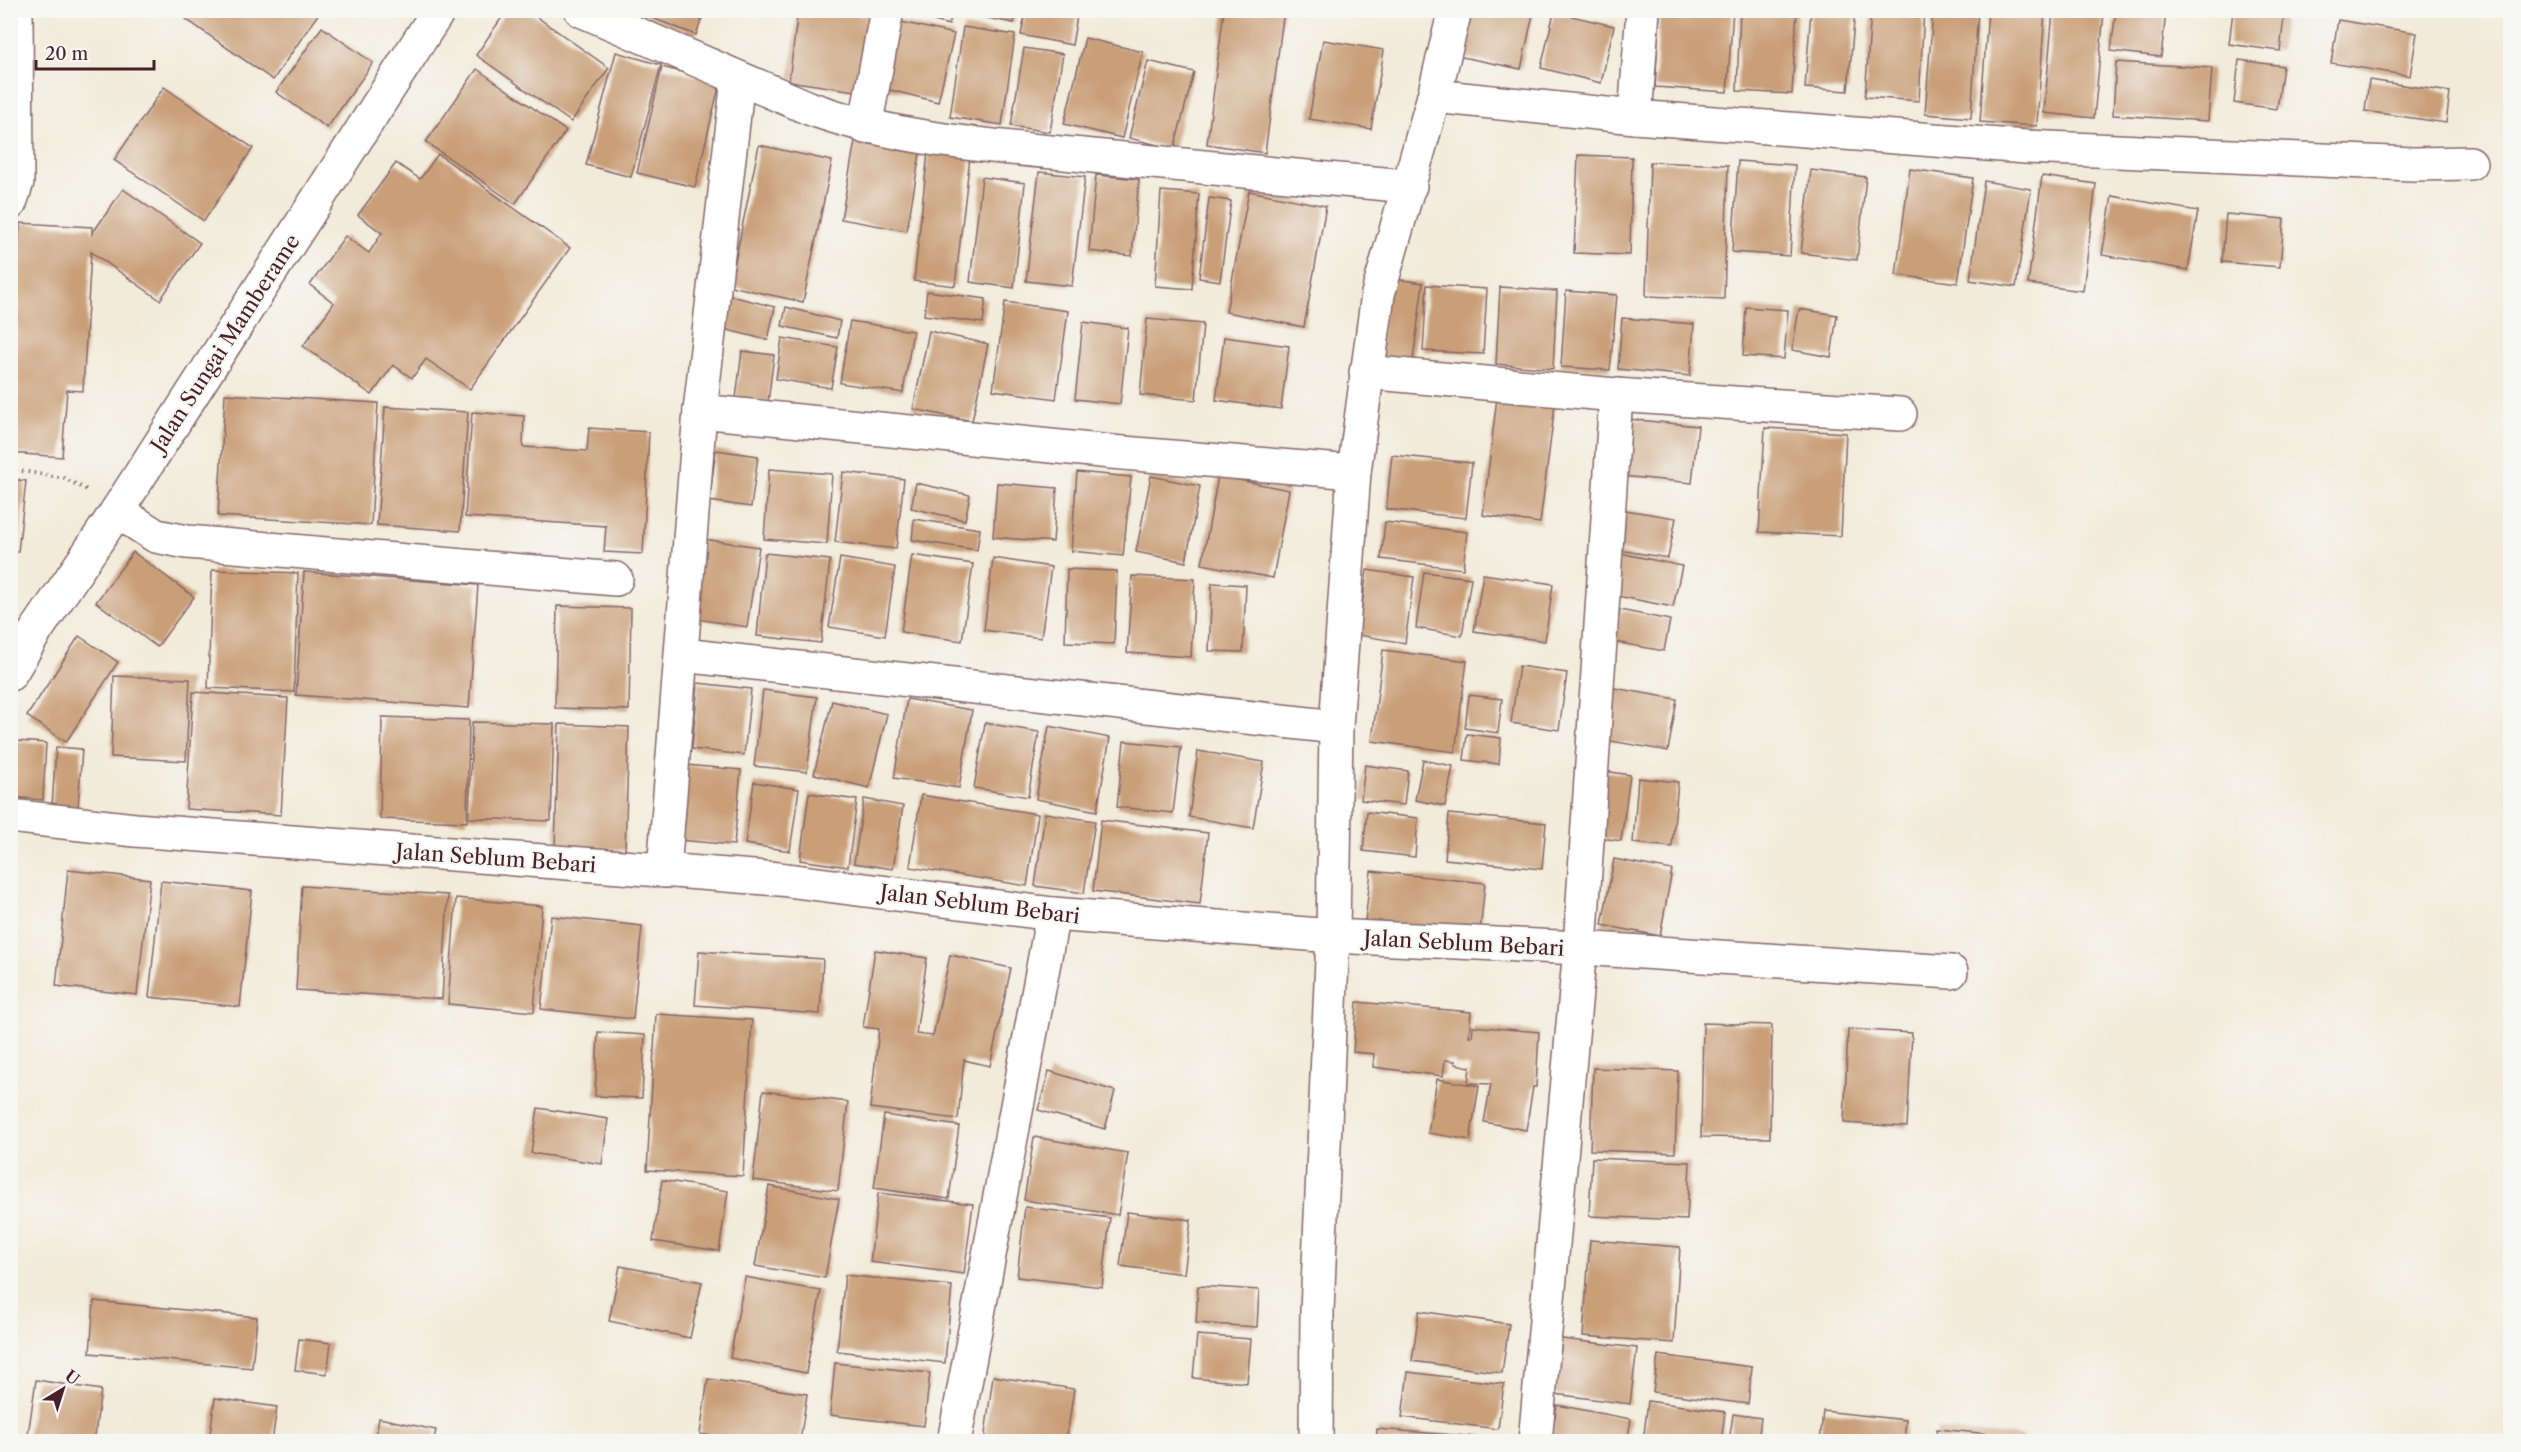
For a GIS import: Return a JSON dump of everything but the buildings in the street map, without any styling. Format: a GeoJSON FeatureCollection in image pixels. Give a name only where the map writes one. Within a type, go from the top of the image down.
{"type":"FeatureCollection","features":[{"type":"Feature","properties":{"kind":"street"},"geometry":{"type":"LineString","coordinates":[[10,203],[17,182],[16,10]]}},
{"type":"Feature","properties":{"kind":"street","name":"Jalan Sungai Mamberame"},"geometry":{"type":"LineString","coordinates":[[10,674],[439,10]]}},
{"type":"Feature","properties":{"kind":"street"},"geometry":{"type":"LineString","coordinates":[[581,10],[738,79],[818,111],[886,132],[1018,149],[1410,186]]}},
{"type":"Feature","properties":{"kind":"street"},"geometry":{"type":"LineString","coordinates":[[865,127],[887,10]]}},
{"type":"Feature","properties":{"kind":"street"},"geometry":{"type":"LineString","coordinates":[[1316,1442],[1317,1311],[1333,936],[1336,727],[1354,472],[1378,294],[1410,186],[1455,10]]}},
{"type":"Feature","properties":{"kind":"street"},"geometry":{"type":"LineString","coordinates":[[1635,117],[1643,10]]}},
{"type":"Feature","properties":{"kind":"street"},"geometry":{"type":"LineString","coordinates":[[664,871],[700,411],[738,79]]}},
{"type":"Feature","properties":{"kind":"street"},"geometry":{"type":"LineString","coordinates":[[1434,96],[1635,117],[2026,147],[2414,164],[2470,163]]}},
{"type":"Feature","properties":{"kind":"street"},"geometry":{"type":"LineString","coordinates":[[1366,372],[1616,395],[1899,414]]}},
{"type":"Feature","properties":{"kind":"street"},"geometry":{"type":"LineString","coordinates":[[1535,1442],[1580,948],[1616,395]]}},
{"type":"Feature","properties":{"kind":"street"},"geometry":{"type":"LineString","coordinates":[[700,411],[1112,452],[1354,472]]}},
{"type":"Feature","properties":{"kind":"street"},"geometry":{"type":"LineString","coordinates":[[117,511],[156,536],[187,542],[616,579]]}},
{"type":"Feature","properties":{"kind":"street"},"geometry":{"type":"LineString","coordinates":[[682,655],[1336,727]]}},
{"type":"Feature","properties":{"kind":"street","name":"Jalan Seblum Bebari"},"geometry":{"type":"LineString","coordinates":[[10,816],[135,830],[779,879],[1053,914],[1333,936],[1580,948],[1951,972]]}},
{"type":"Feature","properties":{"kind":"street"},"geometry":{"type":"LineString","coordinates":[[954,1442],[1053,914]]}},
{"type":"Feature","properties":{"kind":"path"},"geometry":{"type":"LineString","coordinates":[[10,469],[64,478],[82,487],[117,511]]}}]}
